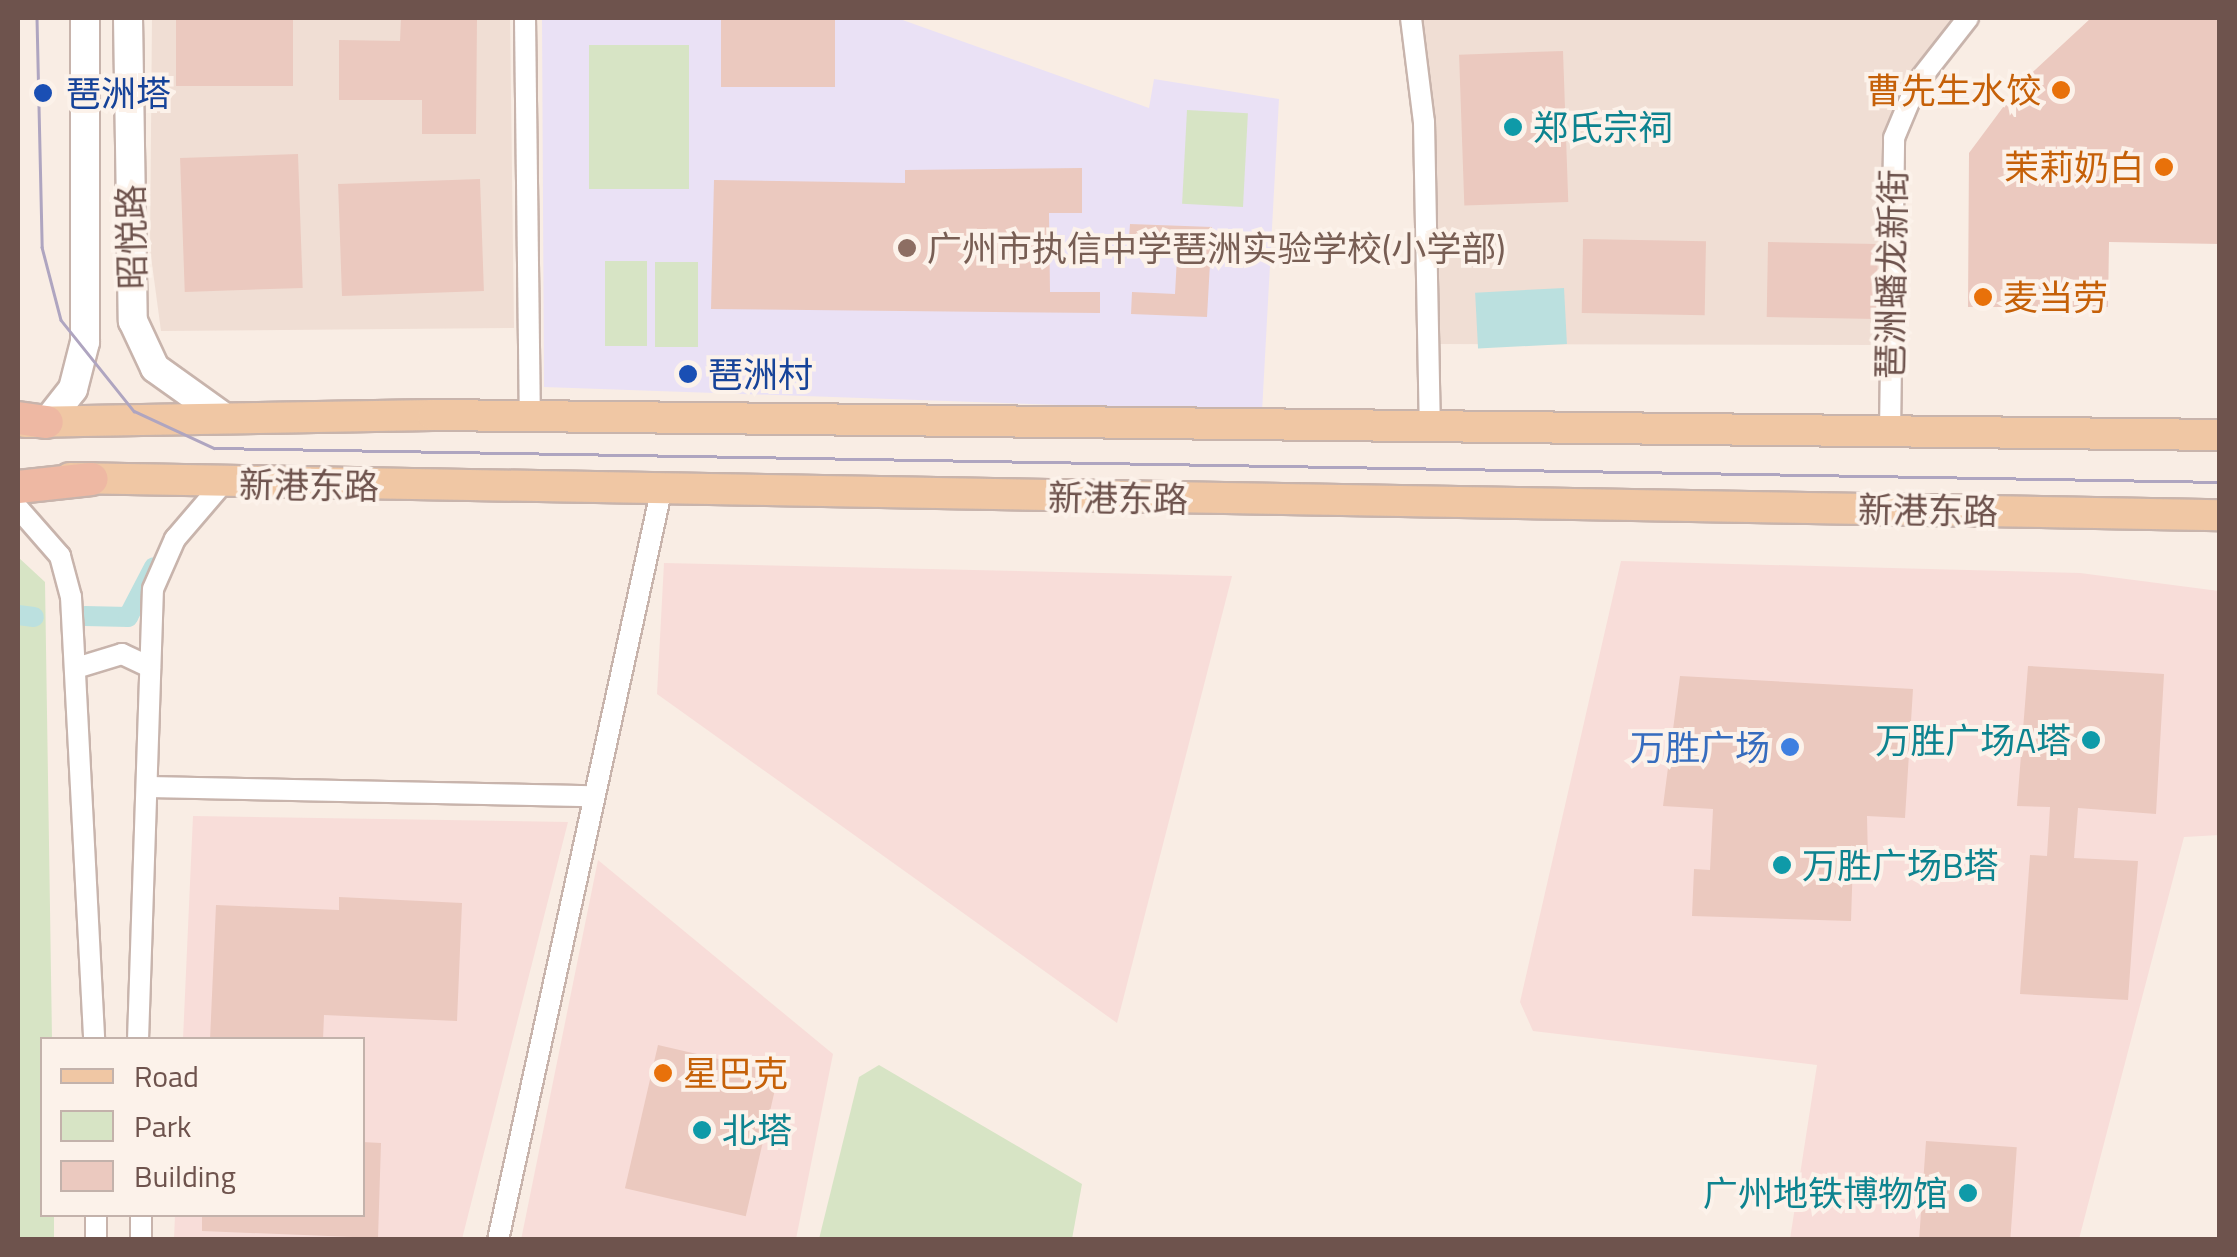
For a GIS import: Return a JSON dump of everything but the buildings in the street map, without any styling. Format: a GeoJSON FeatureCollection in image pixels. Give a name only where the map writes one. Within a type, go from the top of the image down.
{"type":"FeatureCollection","features":[{"type":"Feature","properties":{"kind":"highway"},"geometry":{"type":"LineString","coordinates":[[18,485],[92,479]]}},
{"type":"Feature","properties":{"kind":"main road","name":"昭悦路"},"geometry":{"type":"LineString","coordinates":[[27,421],[74,389],[84,342],[85,18]]}},
{"type":"Feature","properties":{"kind":"main road","name":"昭悦路"},"geometry":{"type":"LineString","coordinates":[[128,18],[133,321],[155,368],[222,416]]}},
{"type":"Feature","properties":{"kind":"main road","name":"新港东路"},"geometry":{"type":"LineString","coordinates":[[27,421],[222,416],[530,416],[2220,435]]}},
{"type":"Feature","properties":{"kind":"main road","name":"新港东路"},"geometry":{"type":"LineString","coordinates":[[18,474],[224,484],[2220,515]]}},
{"type":"Feature","properties":{"kind":"street"},"geometry":{"type":"LineString","coordinates":[[525,18],[530,416]]}},
{"type":"Feature","properties":{"kind":"street"},"geometry":{"type":"LineString","coordinates":[[1411,18],[1424,122],[1430,428]]}},
{"type":"Feature","properties":{"kind":"street","name":"琶洲蟠龙新街"},"geometry":{"type":"LineString","coordinates":[[1890,433],[1894,138],[1917,83],[1968,18]]}},
{"type":"Feature","properties":{"kind":"street"},"geometry":{"type":"LineString","coordinates":[[138,1037],[150,667],[159,568],[224,484]]}},
{"type":"Feature","properties":{"kind":"street"},"geometry":{"type":"LineString","coordinates":[[498,1240],[661,492]]}},
{"type":"Feature","properties":{"kind":"street"},"geometry":{"type":"LineString","coordinates":[[18,508],[60,556],[76,668],[94,1037]]}},
{"type":"Feature","properties":{"kind":"street"},"geometry":{"type":"LineString","coordinates":[[76,668],[122,654],[150,667]]}},
{"type":"Feature","properties":{"kind":"street"},"geometry":{"type":"LineString","coordinates":[[147,786],[594,796]]}},
{"type":"Feature","properties":{"kind":"shaded area"},"geometry":{"type":"Polygon","coordinates":[[[152,18],[510,18],[514,328],[161,331],[150,249],[152,18]]]}},
{"type":"Feature","properties":{"kind":"shaded area","name":"广州市执信中学琶洲实验学校(小学部)"},"geometry":{"type":"Polygon","coordinates":[[[542,18],[897,18],[1149,108],[1154,79],[1279,99],[1262,412],[544,387],[542,18]]]}},
{"type":"Feature","properties":{"kind":"shaded area"},"geometry":{"type":"Polygon","coordinates":[[[1411,18],[1968,18],[1894,138],[1889,345],[1430,344],[1411,18]]]}},
{"type":"Feature","properties":{"kind":"shaded area","name":"万胜广场"},"geometry":{"type":"Polygon","coordinates":[[[1621,561],[2080,573],[2219,591],[2219,835],[2184,837],[2079,1239],[1790,1239],[1817,1065],[1533,1031],[1520,1002],[1621,561]]]}},
{"type":"Feature","properties":{"kind":"shaded area"},"geometry":{"type":"Polygon","coordinates":[[[664,563],[1232,576],[1117,1023],[657,694],[664,563]]]}},
{"type":"Feature","properties":{"kind":"shaded area"},"geometry":{"type":"Polygon","coordinates":[[[193,816],[568,822],[462,1239],[174,1239],[175,1217],[365,1217],[365,1037],[183,1037],[193,816]]]}},
{"type":"Feature","properties":{"kind":"shaded area"},"geometry":{"type":"Polygon","coordinates":[[[598,860],[833,1054],[796,1239],[521,1240],[598,860]]]}},
{"type":"Feature","properties":{"kind":"green space"},"geometry":{"type":"Polygon","coordinates":[[[589,45],[689,45],[689,189],[589,189],[589,45]]]}},
{"type":"Feature","properties":{"kind":"green space"},"geometry":{"type":"Polygon","coordinates":[[[1187,110],[1248,113],[1243,207],[1182,204],[1187,110]]]}},
{"type":"Feature","properties":{"kind":"green space"},"geometry":{"type":"Polygon","coordinates":[[[605,261],[647,261],[647,346],[605,346],[605,261]]]}},
{"type":"Feature","properties":{"kind":"green space"},"geometry":{"type":"Polygon","coordinates":[[[655,262],[698,262],[698,347],[655,347],[655,262]]]}},
{"type":"Feature","properties":{"kind":"green space"},"geometry":{"type":"Polygon","coordinates":[[[18,557],[45,582],[52,1037],[40,1037],[40,1217],[54,1217],[54,1239],[18,1239],[18,557]]]}},
{"type":"Feature","properties":{"kind":"green space"},"geometry":{"type":"Polygon","coordinates":[[[879,1065],[1082,1184],[1072,1239],[819,1239],[859,1077],[879,1065]]]}},
{"type":"Feature","properties":{"kind":"water"},"geometry":{"type":"Polygon","coordinates":[[[1564,288],[1567,344],[1478,349],[1475,293],[1564,288]]]}},
{"type":"Feature","properties":{"kind":"waterway"},"geometry":{"type":"LineString","coordinates":[[85,616],[128,617],[154,567]]}},
{"type":"Feature","properties":{"kind":"waterway"},"geometry":{"type":"LineString","coordinates":[[18,615],[34,617]]}},
{"type":"Feature","properties":{"kind":"tram line"},"geometry":{"type":"LineString","coordinates":[[37,18],[42,247],[61,320],[134,411],[214,448],[2220,482]]}},
{"type":"Feature","properties":{"kind":"place","name":"曹先生水饺"},"geometry":{"type":"Point","coordinates":[2061,90]}},
{"type":"Feature","properties":{"kind":"place","name":"琶洲塔"},"geometry":{"type":"Point","coordinates":[43,93]}},
{"type":"Feature","properties":{"kind":"place","name":"郑氏宗祠"},"geometry":{"type":"Point","coordinates":[1513,127]}},
{"type":"Feature","properties":{"kind":"place","name":"茉莉奶白"},"geometry":{"type":"Point","coordinates":[2164,167]}},
{"type":"Feature","properties":{"kind":"place","name":"广州市执信中学琶洲实验学校(小学部)"},"geometry":{"type":"Point","coordinates":[907,248]}},
{"type":"Feature","properties":{"kind":"place","name":"麦当劳"},"geometry":{"type":"Point","coordinates":[1983,297]}},
{"type":"Feature","properties":{"kind":"place","name":"琶洲村"},"geometry":{"type":"Point","coordinates":[688,374]}},
{"type":"Feature","properties":{"kind":"place","name":"万胜广场A塔"},"geometry":{"type":"Point","coordinates":[2091,740]}},
{"type":"Feature","properties":{"kind":"place","name":"万胜广场"},"geometry":{"type":"Point","coordinates":[1790,747]}},
{"type":"Feature","properties":{"kind":"place","name":"万胜广场B塔"},"geometry":{"type":"Point","coordinates":[1782,865]}},
{"type":"Feature","properties":{"kind":"place","name":"星巴克"},"geometry":{"type":"Point","coordinates":[663,1073]}},
{"type":"Feature","properties":{"kind":"place","name":"北塔"},"geometry":{"type":"Point","coordinates":[702,1130]}},
{"type":"Feature","properties":{"kind":"place","name":"广州地铁博物馆"},"geometry":{"type":"Point","coordinates":[1968,1193]}}]}
